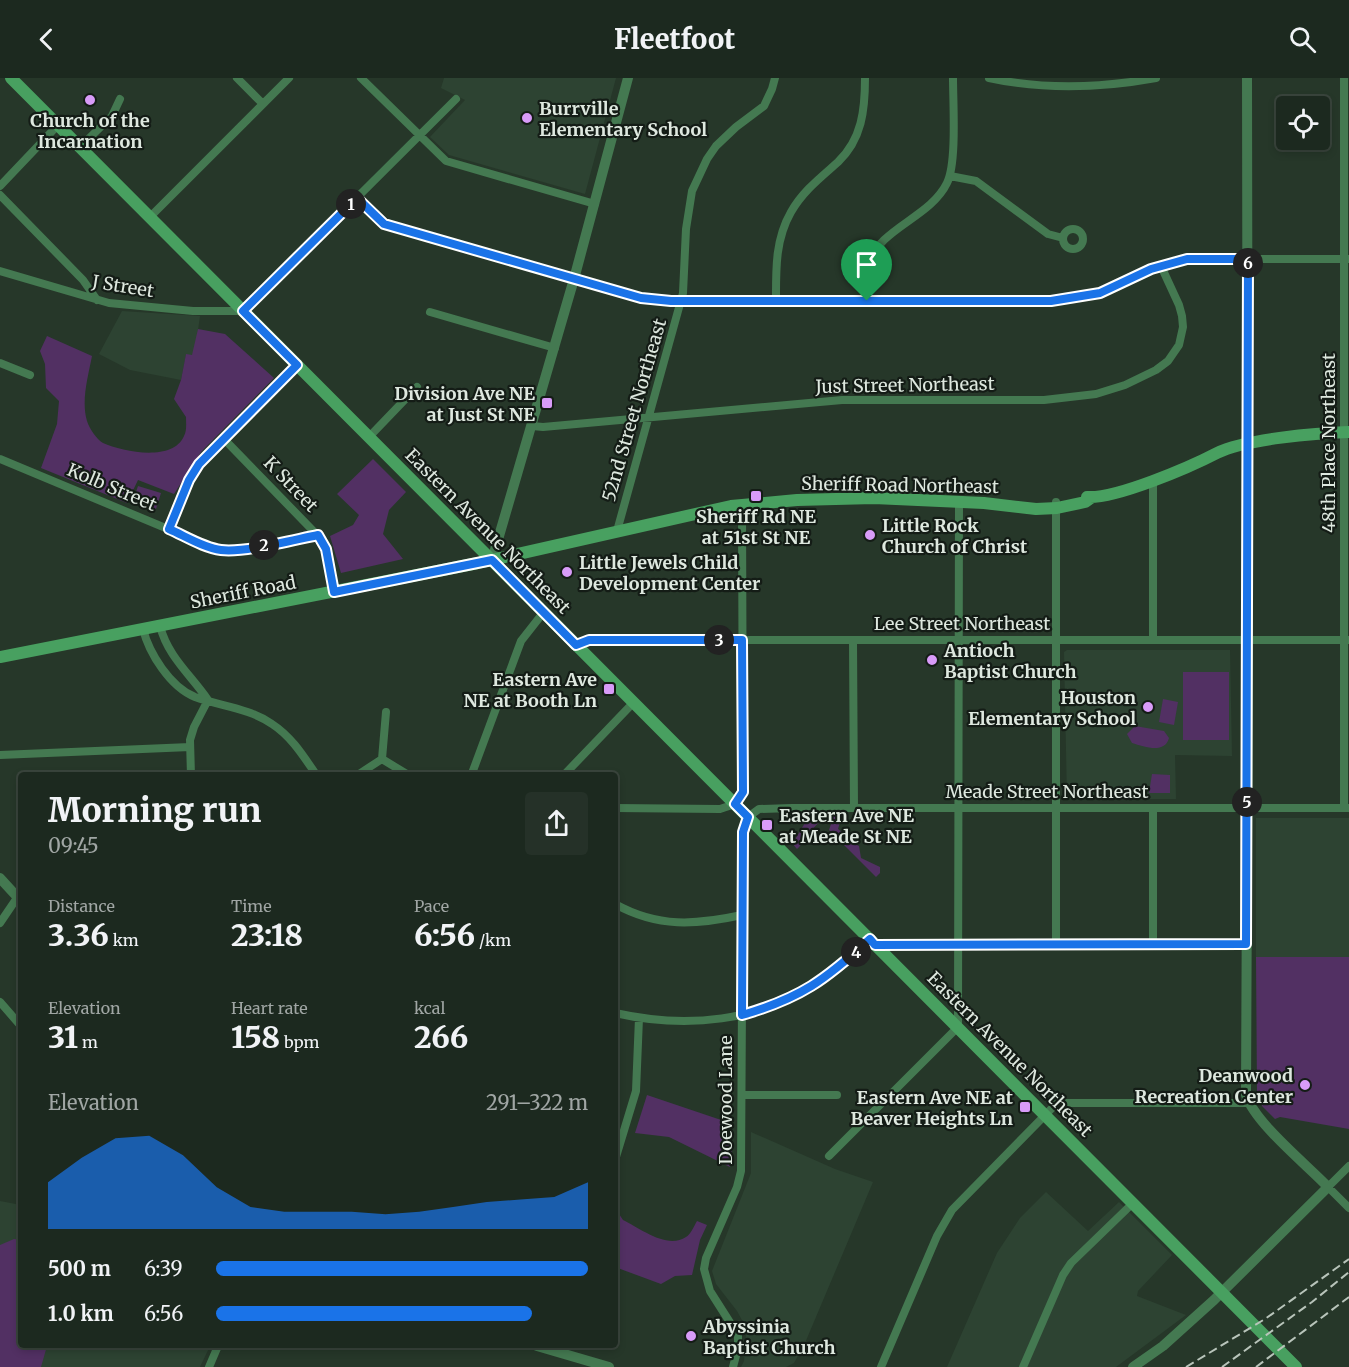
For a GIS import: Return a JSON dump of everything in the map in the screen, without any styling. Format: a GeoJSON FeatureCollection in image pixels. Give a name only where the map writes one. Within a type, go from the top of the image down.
{"type":"FeatureCollection","features":[{"type":"Feature","properties":{"kind":"main road","name":"Eastern Avenue Northeast"},"geometry":{"type":"LineString","coordinates":[[11,78],[1296,1367]]}},
{"type":"Feature","properties":{"kind":"main road","name":"Sheriff Road Northeast"},"geometry":{"type":"LineString","coordinates":[[492,560],[701,513],[732,511],[742,506],[797,500],[844,498],[959,502],[1026,508],[1085,502],[1092,497],[1120,491],[1213,456],[1247,447],[1346,435]]}},
{"type":"Feature","properties":{"kind":"main road","name":"Sheriff Road"},"geometry":{"type":"LineString","coordinates":[[0,657],[492,560]]}},
{"type":"Feature","properties":{"kind":"street"},"geometry":{"type":"LineString","coordinates":[[237,78],[263,104]]}},
{"type":"Feature","properties":{"kind":"street"},"geometry":{"type":"LineString","coordinates":[[150,217],[289,78]]}},
{"type":"Feature","properties":{"kind":"street"},"geometry":{"type":"LineString","coordinates":[[361,78],[437,154],[453,164],[595,204]]}},
{"type":"Feature","properties":{"kind":"street"},"geometry":{"type":"LineString","coordinates":[[492,560],[555,348],[628,78]]}},
{"type":"Feature","properties":{"kind":"street","name":"52nd Street Northeast"},"geometry":{"type":"LineString","coordinates":[[617,531],[684,292],[687,214],[692,191],[706,159],[722,140],[764,106],[775,78]]}},
{"type":"Feature","properties":{"kind":"street"},"geometry":{"type":"LineString","coordinates":[[776,301],[777,254],[785,224],[807,189],[838,162],[856,137],[863,116],[865,78]]}},
{"type":"Feature","properties":{"kind":"street"},"geometry":{"type":"LineString","coordinates":[[867,301],[868,270],[875,251],[886,238],[933,202],[942,192],[950,176],[953,78]]}},
{"type":"Feature","properties":{"kind":"street"},"geometry":{"type":"LineString","coordinates":[[989,78],[1109,85],[1156,78]]}},
{"type":"Feature","properties":{"kind":"street"},"geometry":{"type":"LineString","coordinates":[[1247,78],[1246,1095],[1260,1120],[1349,1208]]}},
{"type":"Feature","properties":{"kind":"street","name":"48th Place Northeast"},"geometry":{"type":"LineString","coordinates":[[1344,78],[1346,808]]}},
{"type":"Feature","properties":{"kind":"street"},"geometry":{"type":"LineString","coordinates":[[80,147],[112,116],[120,99]]}},
{"type":"Feature","properties":{"kind":"street"},"geometry":{"type":"LineString","coordinates":[[243,311],[456,99]]}},
{"type":"Feature","properties":{"kind":"street"},"geometry":{"type":"LineString","coordinates":[[0,186],[58,125]]}},
{"type":"Feature","properties":{"kind":"street"},"geometry":{"type":"LineString","coordinates":[[950,176],[976,181],[1048,234],[1063,238]]}},
{"type":"Feature","properties":{"kind":"street"},"geometry":{"type":"LineString","coordinates":[[0,195],[83,279],[96,300]]}},
{"type":"Feature","properties":{"kind":"street"},"geometry":{"type":"LineString","coordinates":[[357,198],[384,224],[641,298],[681,301],[1066,300],[1100,293],[1161,266],[1187,259],[1346,259]]}},
{"type":"Feature","properties":{"kind":"street","name":"Just Street Northeast"},"geometry":{"type":"LineString","coordinates":[[532,426],[543,427],[842,400],[1044,400],[1082,397],[1106,391],[1135,381],[1156,370],[1168,361],[1179,345],[1183,327],[1182,316],[1161,266]]}},
{"type":"Feature","properties":{"kind":"street","name":"J Street"},"geometry":{"type":"LineString","coordinates":[[0,271],[120,305],[193,311],[243,311]]}},
{"type":"Feature","properties":{"kind":"street"},"geometry":{"type":"LineString","coordinates":[[430,312],[555,348]]}},
{"type":"Feature","properties":{"kind":"street"},"geometry":{"type":"LineString","coordinates":[[0,363],[30,375]]}},
{"type":"Feature","properties":{"kind":"street"},"geometry":{"type":"LineString","coordinates":[[169,529],[193,472],[297,365]]}},
{"type":"Feature","properties":{"kind":"street"},"geometry":{"type":"LineString","coordinates":[[369,436],[417,387]]}},
{"type":"Feature","properties":{"kind":"street","name":"K Street"},"geometry":{"type":"LineString","coordinates":[[224,439],[318,535],[326,549],[334,592]]}},
{"type":"Feature","properties":{"kind":"street","name":"Kolb Street"},"geometry":{"type":"LineString","coordinates":[[0,459],[212,548],[222,550],[253,547],[318,535]]}},
{"type":"Feature","properties":{"kind":"street"},"geometry":{"type":"LineString","coordinates":[[1153,480],[1153,640]]}},
{"type":"Feature","properties":{"kind":"street"},"geometry":{"type":"LineString","coordinates":[[829,1156],[958,1027],[959,502]]}},
{"type":"Feature","properties":{"kind":"street"},"geometry":{"type":"LineString","coordinates":[[1056,505],[1056,944]]}},
{"type":"Feature","properties":{"kind":"street"},"geometry":{"type":"LineString","coordinates":[[618,808],[720,809],[735,804],[743,792],[742,506]]}},
{"type":"Feature","properties":{"kind":"street"},"geometry":{"type":"LineString","coordinates":[[472,772],[521,641],[543,613]]}},
{"type":"Feature","properties":{"kind":"street"},"geometry":{"type":"LineString","coordinates":[[160,626],[172,654],[208,700]]}},
{"type":"Feature","properties":{"kind":"street"},"geometry":{"type":"LineString","coordinates":[[143,629],[153,655],[167,675],[186,693],[257,715],[272,723],[294,743],[314,772]]}},
{"type":"Feature","properties":{"kind":"street","name":"Lee Street Northeast"},"geometry":{"type":"LineString","coordinates":[[576,645],[589,640],[1346,640]]}},
{"type":"Feature","properties":{"kind":"street"},"geometry":{"type":"LineString","coordinates":[[853,640],[854,808]]}},
{"type":"Feature","properties":{"kind":"street"},"geometry":{"type":"LineString","coordinates":[[191,772],[190,747],[194,727],[208,700]]}},
{"type":"Feature","properties":{"kind":"street"},"geometry":{"type":"LineString","coordinates":[[567,772],[633,702]]}},
{"type":"Feature","properties":{"kind":"street"},"geometry":{"type":"LineString","coordinates":[[382,759],[386,712]]}},
{"type":"Feature","properties":{"kind":"street"},"geometry":{"type":"LineString","coordinates":[[0,755],[190,747]]}},
{"type":"Feature","properties":{"kind":"street"},"geometry":{"type":"LineString","coordinates":[[362,772],[382,759]]}},
{"type":"Feature","properties":{"kind":"street"},"geometry":{"type":"LineString","coordinates":[[382,759],[403,772]]}},
{"type":"Feature","properties":{"kind":"street"},"geometry":{"type":"LineString","coordinates":[[1153,808],[1153,944]]}},
{"type":"Feature","properties":{"kind":"street","name":"Meade Street Northeast"},"geometry":{"type":"LineString","coordinates":[[748,817],[759,809],[1346,808]]}},
{"type":"Feature","properties":{"kind":"street","name":"Doewood Lane"},"geometry":{"type":"LineString","coordinates":[[733,1367],[738,1348],[738,1335],[712,1296],[704,1269],[706,1258],[737,1187],[741,1171],[743,832],[748,817]]}},
{"type":"Feature","properties":{"kind":"street"},"geometry":{"type":"LineString","coordinates":[[0,878],[18,895]]}},
{"type":"Feature","properties":{"kind":"street"},"geometry":{"type":"LineString","coordinates":[[0,923],[18,900]]}},
{"type":"Feature","properties":{"kind":"street"},"geometry":{"type":"LineString","coordinates":[[618,905],[644,917],[671,922],[705,923],[742,915]]}},
{"type":"Feature","properties":{"kind":"street"},"geometry":{"type":"LineString","coordinates":[[618,1014],[639,1018],[694,1022],[742,1015],[780,1003],[802,993],[872,942],[1246,944]]}},
{"type":"Feature","properties":{"kind":"street"},"geometry":{"type":"LineString","coordinates":[[0,1002],[18,1023]]}},
{"type":"Feature","properties":{"kind":"street"},"geometry":{"type":"LineString","coordinates":[[618,1150],[636,1091],[639,1018]]}},
{"type":"Feature","properties":{"kind":"street"},"geometry":{"type":"LineString","coordinates":[[742,1095],[837,1095]]}},
{"type":"Feature","properties":{"kind":"street"},"geometry":{"type":"LineString","coordinates":[[880,1367],[937,1236],[952,1210],[1057,1103],[1249,1103]]}},
{"type":"Feature","properties":{"kind":"street"},"geometry":{"type":"LineString","coordinates":[[1133,1367],[1163,1346],[1222,1293],[1349,1166]]}},
{"type":"Feature","properties":{"kind":"street"},"geometry":{"type":"LineString","coordinates":[[1023,1367],[1063,1275],[1071,1263],[1133,1203]]}},
{"type":"Feature","properties":{"kind":"street"},"geometry":{"type":"LineString","coordinates":[[209,1367],[217,1348]]}},
{"type":"Feature","properties":{"kind":"street"},"geometry":{"type":"LineString","coordinates":[[558,1348],[609,1367]]}},
{"type":"Feature","properties":{"kind":"shaded area","name":"Burrville Elementary School"},"geometry":{"type":"Polygon","coordinates":[[[444,78],[616,78],[585,194],[449,155],[430,137],[465,100],[441,88],[444,78]]]}},
{"type":"Feature","properties":{"kind":"shaded area"},"geometry":{"type":"Polygon","coordinates":[[[122,311],[200,316],[195,351],[193,355],[186,355],[181,380],[130,370],[99,354],[122,311]]]}},
{"type":"Feature","properties":{"kind":"shaded area"},"geometry":{"type":"Polygon","coordinates":[[[198,329],[225,334],[274,378],[201,452],[174,494],[138,480],[127,503],[41,468],[57,424],[59,401],[46,388],[45,364],[40,351],[47,336],[92,356],[86,389],[85,413],[96,437],[112,446],[147,453],[170,449],[178,444],[185,434],[186,417],[174,399],[181,380],[186,354],[192,355],[198,329]]]}},
{"type":"Feature","properties":{"kind":"shaded area"},"geometry":{"type":"Polygon","coordinates":[[[373,459],[406,492],[389,510],[383,534],[403,559],[341,573],[330,536],[353,525],[359,515],[337,494],[373,459]]]}},
{"type":"Feature","properties":{"kind":"shaded area"},"geometry":{"type":"Polygon","coordinates":[[[138,486],[161,493],[156,509],[133,501],[138,486]]]}},
{"type":"Feature","properties":{"kind":"shaded area","name":"Houston Elementary School"},"geometry":{"type":"Polygon","coordinates":[[[1067,650],[1230,650],[1232,756],[1175,755],[1176,799],[1067,799],[1064,652],[1067,650]]]}},
{"type":"Feature","properties":{"kind":"shaded area"},"geometry":{"type":"Polygon","coordinates":[[[1183,672],[1229,672],[1229,740],[1183,740],[1183,672]]]}},
{"type":"Feature","properties":{"kind":"shaded area"},"geometry":{"type":"Polygon","coordinates":[[[1163,699],[1178,702],[1174,725],[1159,722],[1163,699]]]}},
{"type":"Feature","properties":{"kind":"shaded area"},"geometry":{"type":"Polygon","coordinates":[[[1135,726],[1164,731],[1169,738],[1167,743],[1154,748],[1132,743],[1127,734],[1135,726]]]}},
{"type":"Feature","properties":{"kind":"shaded area"},"geometry":{"type":"Polygon","coordinates":[[[1152,774],[1170,775],[1170,793],[1149,793],[1152,774]]]}},
{"type":"Feature","properties":{"kind":"shaded area"},"geometry":{"type":"Polygon","coordinates":[[[840,814],[842,816],[838,829],[845,839],[859,846],[861,858],[880,867],[880,873],[876,877],[829,830],[833,818],[827,818],[817,824],[797,849],[792,843],[814,815],[840,814]]]}},
{"type":"Feature","properties":{"kind":"shaded area"},"geometry":{"type":"Polygon","coordinates":[[[1256,818],[1349,818],[1349,957],[1256,957],[1256,818]]]}},
{"type":"Feature","properties":{"kind":"shaded area"},"geometry":{"type":"Polygon","coordinates":[[[1256,957],[1349,957],[1349,1129],[1280,1117],[1275,1119],[1262,1106],[1257,1093],[1256,957]]]}},
{"type":"Feature","properties":{"kind":"shaded area"},"geometry":{"type":"Polygon","coordinates":[[[647,1095],[730,1123],[732,1156],[730,1167],[669,1137],[635,1133],[647,1095]]]}},
{"type":"Feature","properties":{"kind":"shaded area"},"geometry":{"type":"Polygon","coordinates":[[[751,1132],[835,1169],[873,1182],[805,1343],[794,1363],[786,1367],[741,1367],[744,1361],[746,1334],[743,1322],[716,1284],[712,1271],[751,1173],[751,1132]]]}},
{"type":"Feature","properties":{"kind":"shaded area"},"geometry":{"type":"Polygon","coordinates":[[[1046,1192],[1088,1231],[1119,1202],[1172,1255],[1138,1291],[1137,1296],[1186,1315],[1116,1367],[947,1367],[997,1253],[1020,1218],[1046,1192]]]}},
{"type":"Feature","properties":{"kind":"shaded area"},"geometry":{"type":"Polygon","coordinates":[[[0,1201],[18,1204],[18,1348],[209,1348],[200,1367],[0,1367],[0,1201]]]}},
{"type":"Feature","properties":{"kind":"shaded area"},"geometry":{"type":"Polygon","coordinates":[[[618,1214],[623,1220],[645,1232],[671,1241],[688,1236],[697,1221],[707,1225],[700,1240],[692,1275],[675,1276],[661,1284],[618,1268],[618,1214]]]}},
{"type":"Feature","properties":{"kind":"shaded area"},"geometry":{"type":"Polygon","coordinates":[[[18,1240],[18,1348],[46,1348],[41,1367],[0,1367],[0,1245],[18,1240]]]}},
{"type":"Feature","properties":{"kind":"railway"},"geometry":{"type":"LineString","coordinates":[[1186,1367],[1265,1319],[1349,1259]]}},
{"type":"Feature","properties":{"kind":"railway"},"geometry":{"type":"LineString","coordinates":[[1222,1367],[1312,1302],[1349,1272]]}},
{"type":"Feature","properties":{"kind":"railway"},"geometry":{"type":"LineString","coordinates":[[1256,1367],[1349,1297]]}},
{"type":"Feature","properties":{"kind":"place","name":"Church of the Incarnation"},"geometry":{"type":"Point","coordinates":[90,100]}},
{"type":"Feature","properties":{"kind":"place","name":"Burrville Elementary School"},"geometry":{"type":"Point","coordinates":[527,118]}},
{"type":"Feature","properties":{"kind":"place","name":"Division Ave NE at Just St NE"},"geometry":{"type":"Point","coordinates":[547,403]}},
{"type":"Feature","properties":{"kind":"place","name":"Sheriff Rd NE at 51st St NE"},"geometry":{"type":"Point","coordinates":[756,496]}},
{"type":"Feature","properties":{"kind":"place","name":"Little Rock Church of Christ"},"geometry":{"type":"Point","coordinates":[870,535]}},
{"type":"Feature","properties":{"kind":"place","name":"Little Jewels Child Development Center"},"geometry":{"type":"Point","coordinates":[567,572]}},
{"type":"Feature","properties":{"kind":"place","name":"Antioch Baptist Church"},"geometry":{"type":"Point","coordinates":[932,660]}},
{"type":"Feature","properties":{"kind":"place","name":"Eastern Ave NE at Booth Ln"},"geometry":{"type":"Point","coordinates":[609,689]}},
{"type":"Feature","properties":{"kind":"place","name":"Houston Elementary School"},"geometry":{"type":"Point","coordinates":[1148,707]}},
{"type":"Feature","properties":{"kind":"place","name":"Eastern Ave NE at Meade St NE"},"geometry":{"type":"Point","coordinates":[767,825]}},
{"type":"Feature","properties":{"kind":"place","name":"Deanwood Recreation Center"},"geometry":{"type":"Point","coordinates":[1305,1085]}},
{"type":"Feature","properties":{"kind":"place","name":"Eastern Ave NE at Beaver Heights Ln"},"geometry":{"type":"Point","coordinates":[1025,1107]}},
{"type":"Feature","properties":{"kind":"place","name":"Abyssinia Baptist Church"},"geometry":{"type":"Point","coordinates":[691,1336]}},
{"type":"Feature","properties":{"kind":"route"},"geometry":{"type":"LineString","coordinates":[[357,198],[384,224],[641,298],[681,301],[867,301],[1066,300],[1100,293],[1151,269],[1187,259],[1248,259],[1246,944],[875,945],[870,939],[841,966],[802,993],[762,1010],[742,1015],[743,832],[748,817],[735,804],[743,792],[742,640],[589,640],[576,645],[492,560],[334,592],[328,555],[318,535],[253,547],[222,550],[212,548],[169,529],[189,480],[199,464],[297,365],[243,311],[357,198]]}}]}
